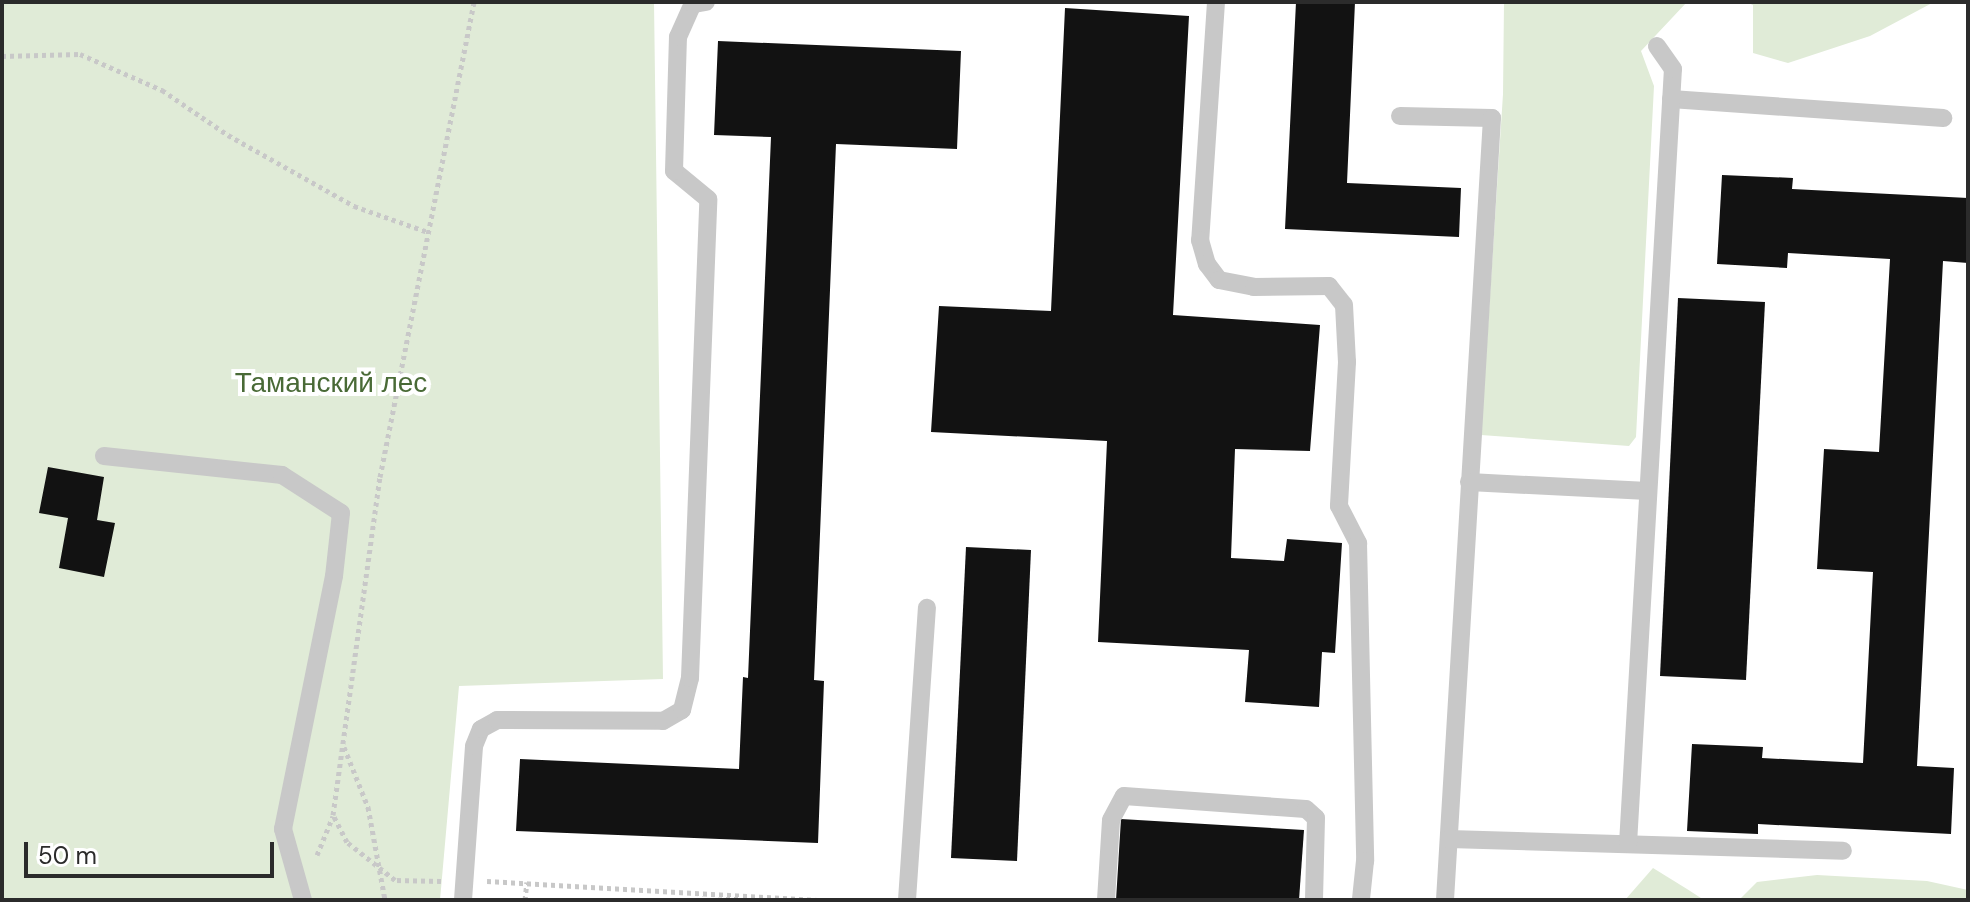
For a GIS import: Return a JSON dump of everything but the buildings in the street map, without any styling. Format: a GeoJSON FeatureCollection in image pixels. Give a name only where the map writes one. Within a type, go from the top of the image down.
{"type":"FeatureCollection","features":[{"type":"Feature","properties":{"kind":"lane"},"geometry":{"type":"LineString","coordinates":[[464,890],[474,746],[481,729],[497,720],[663,721],[682,710],[690,678],[708,199],[674,171],[678,37],[693,4],[706,2]]}},
{"type":"Feature","properties":{"kind":"lane"},"geometry":{"type":"LineString","coordinates":[[1216,2],[1200,240],[1207,264],[1219,280],[1254,287],[1329,286],[1344,305],[1347,362],[1339,506],[1358,543],[1365,861],[1361,900]]}},
{"type":"Feature","properties":{"kind":"lane"},"geometry":{"type":"LineString","coordinates":[[1628,844],[1673,69],[1657,46]]}},
{"type":"Feature","properties":{"kind":"lane"},"geometry":{"type":"LineString","coordinates":[[1671,99],[1943,118]]}},
{"type":"Feature","properties":{"kind":"lane"},"geometry":{"type":"LineString","coordinates":[[1400,116],[1492,118],[1445,900]]}},
{"type":"Feature","properties":{"kind":"lane"},"geometry":{"type":"LineString","coordinates":[[104,456],[282,475],[341,513],[334,576],[283,829],[303,900]]}},
{"type":"Feature","properties":{"kind":"lane"},"geometry":{"type":"LineString","coordinates":[[1469,482],[1648,491]]}},
{"type":"Feature","properties":{"kind":"lane"},"geometry":{"type":"LineString","coordinates":[[907,900],[927,608]]}},
{"type":"Feature","properties":{"kind":"lane"},"geometry":{"type":"LineString","coordinates":[[1106,900],[1111,820],[1124,796],[1306,809],[1316,818],[1314,900]]}},
{"type":"Feature","properties":{"kind":"lane"},"geometry":{"type":"LineString","coordinates":[[1449,839],[1843,851]]}},
{"type":"Feature","properties":{"kind":"path"},"geometry":{"type":"LineString","coordinates":[[474,2],[380,477],[333,815],[347,842],[395,880],[464,890],[527,882],[821,900]]}},
{"type":"Feature","properties":{"kind":"path"},"geometry":{"type":"LineString","coordinates":[[2,56],[80,54],[162,90],[228,135],[354,206],[428,232]]}},
{"type":"Feature","properties":{"kind":"path"},"geometry":{"type":"LineString","coordinates":[[343,744],[368,807],[383,869],[385,900]]}},
{"type":"Feature","properties":{"kind":"path"},"geometry":{"type":"LineString","coordinates":[[525,900],[527,882]]}},
{"type":"Feature","properties":{"kind":"green space","name":"Таманский лес"},"geometry":{"type":"Polygon","coordinates":[[[2,2],[654,2],[663,679],[459,686],[440,900],[2,900],[2,2]]]}},
{"type":"Feature","properties":{"kind":"green space"},"geometry":{"type":"Polygon","coordinates":[[[1504,2],[1687,2],[1641,51],[1654,86],[1636,437],[1629,446],[1481,435],[1503,94],[1504,2]]]}},
{"type":"Feature","properties":{"kind":"green space"},"geometry":{"type":"Polygon","coordinates":[[[1746,2],[1934,2],[1870,36],[1788,63],[1753,53],[1753,5],[1746,2]]]}},
{"type":"Feature","properties":{"kind":"green space"},"geometry":{"type":"Polygon","coordinates":[[[1653,868],[1687,889],[1704,900],[1625,900],[1653,868]]]}},
{"type":"Feature","properties":{"kind":"green space"},"geometry":{"type":"Polygon","coordinates":[[[1817,875],[1927,881],[1968,890],[1968,900],[1739,900],[1757,882],[1817,875]]]}}]}
